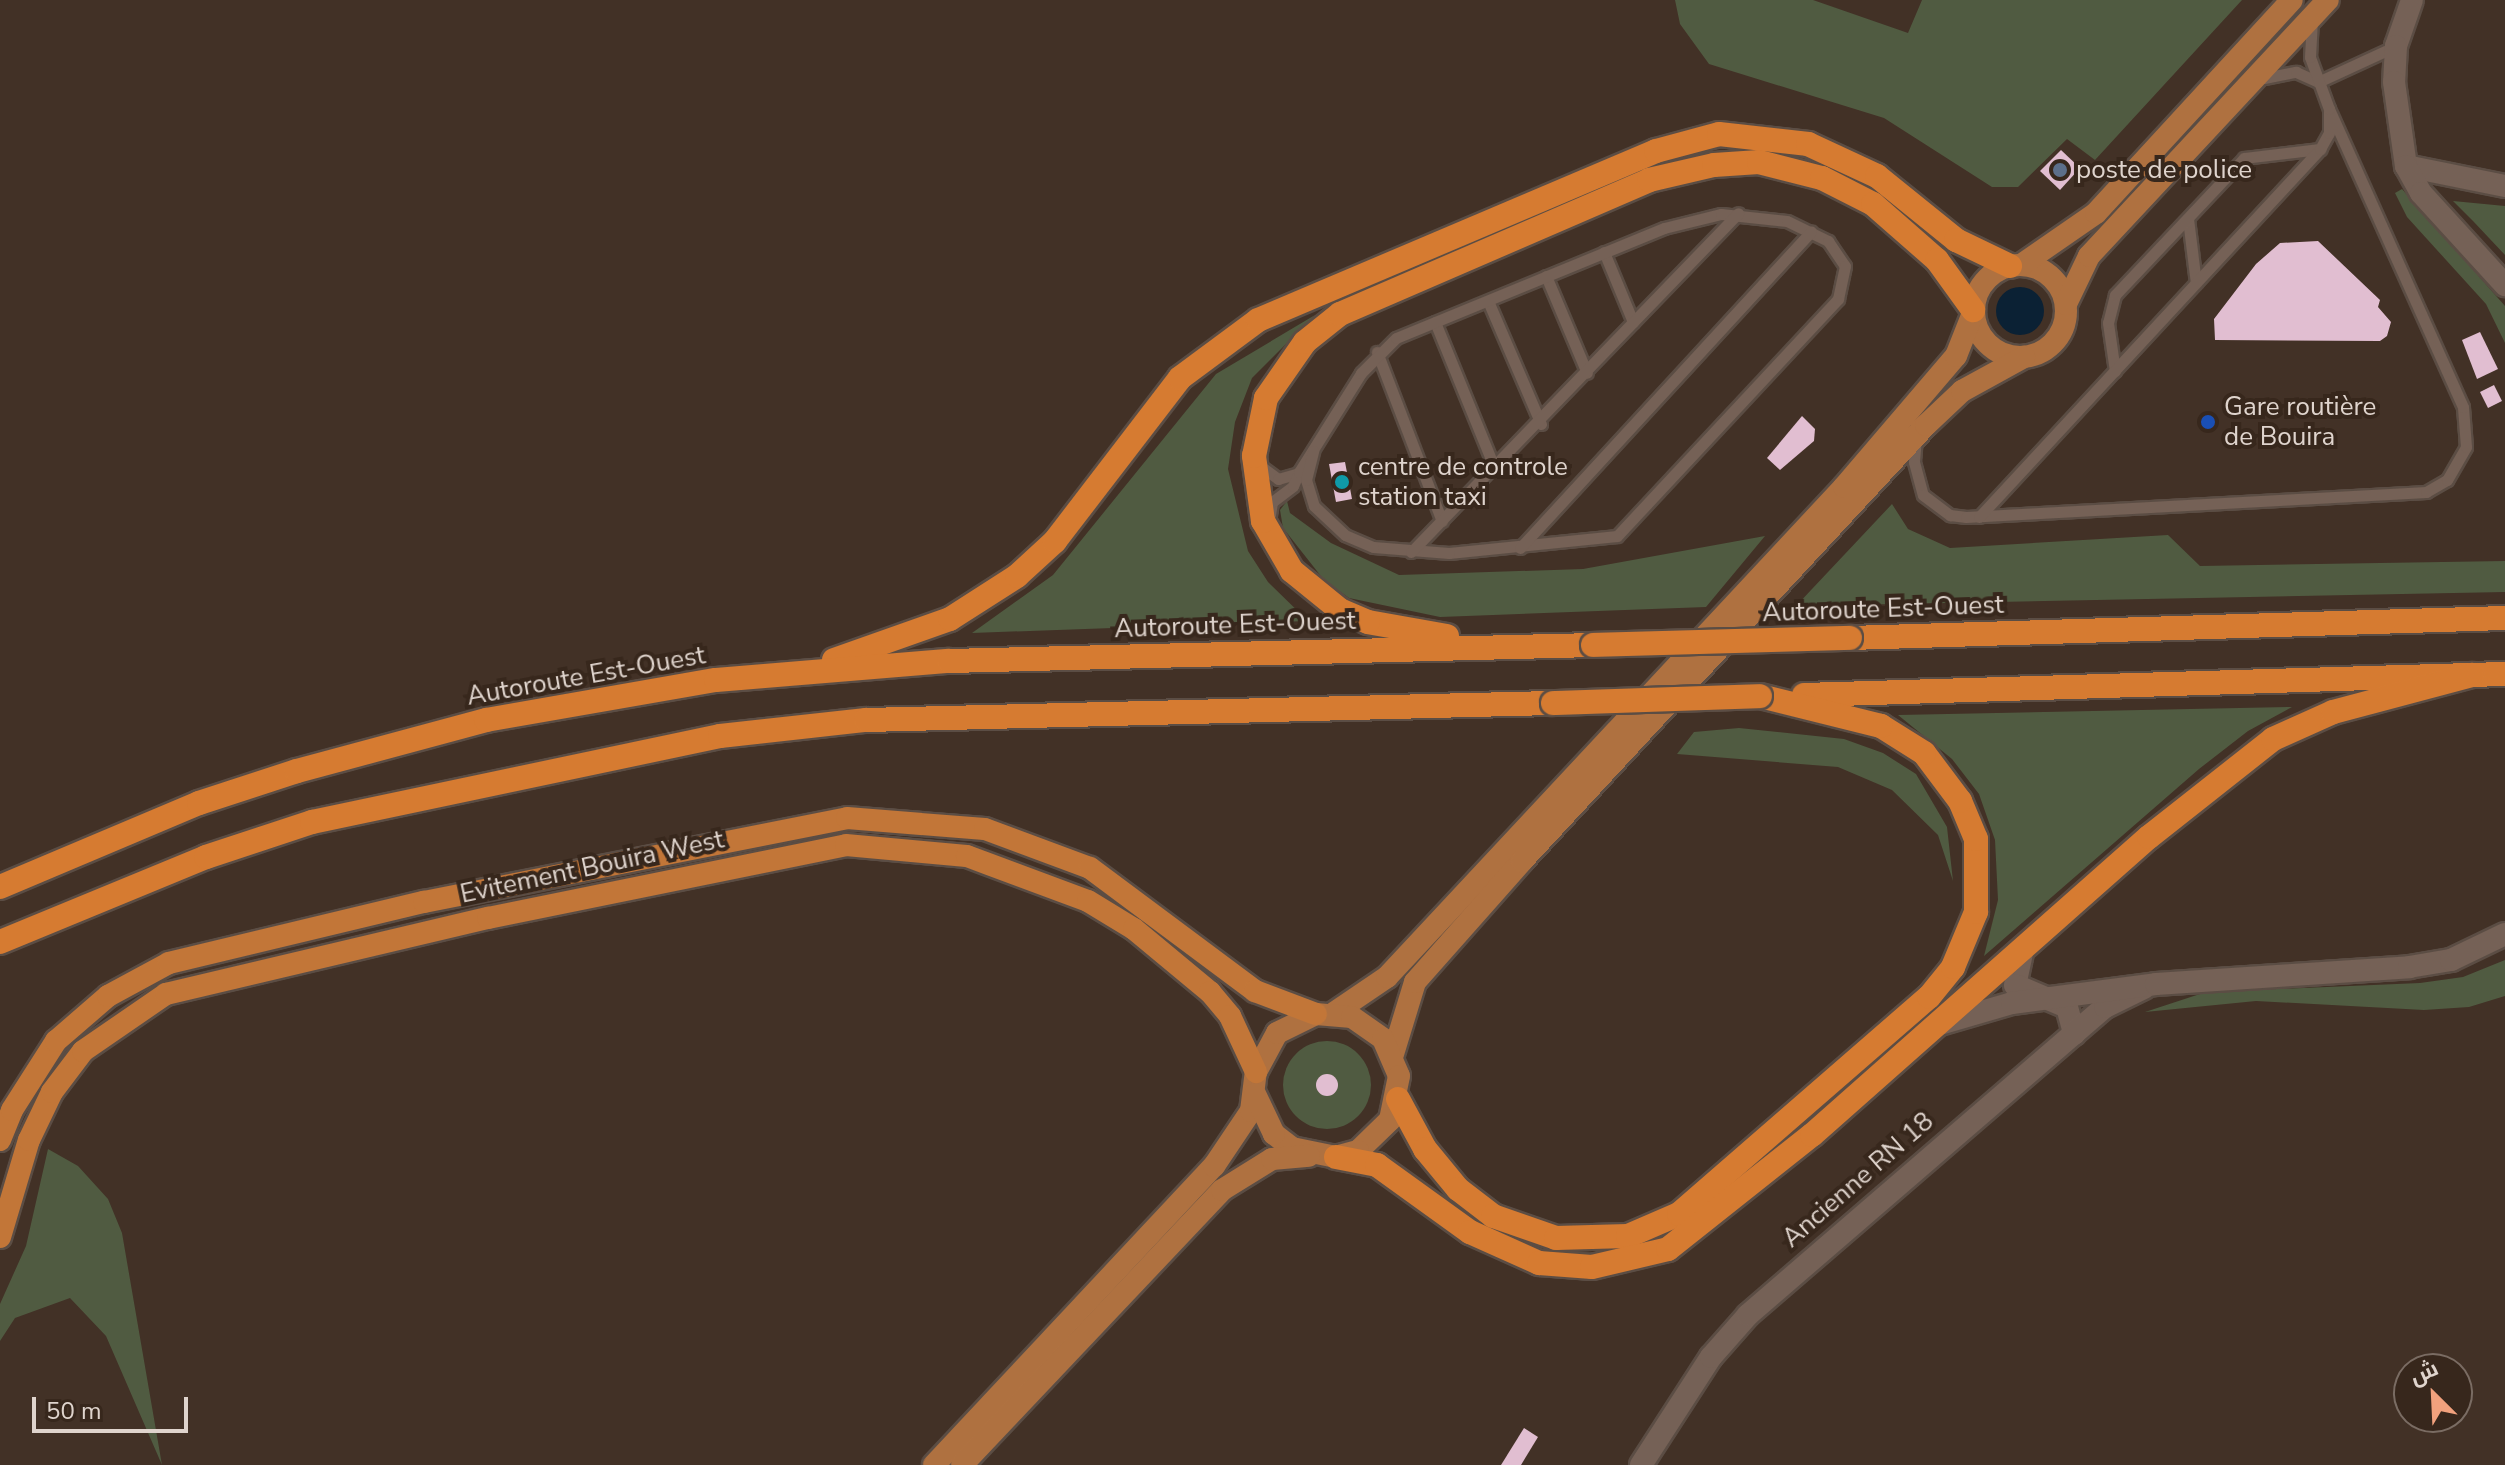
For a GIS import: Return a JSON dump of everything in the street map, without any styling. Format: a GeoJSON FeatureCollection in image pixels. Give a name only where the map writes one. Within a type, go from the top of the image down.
{"type":"FeatureCollection","features":[{"type":"Feature","properties":{"kind":"highway"},"geometry":{"type":"LineString","coordinates":[[789,674],[931,628],[1003,587],[1055,541],[1180,378],[1258,320],[1656,151],[1719,134],[1808,144],[1877,176],[1956,240],[2016,265]]}},
{"type":"Feature","properties":{"kind":"highway"},"geometry":{"type":"LineString","coordinates":[[1516,645],[1398,628],[1340,610],[1292,571],[1269,536],[1258,507],[1254,456],[1259,417],[1276,378],[1305,342],[1340,314],[1649,180],[1691,169],[1759,162],[1848,188],[1937,260],[1973,311]]}},
{"type":"Feature","properties":{"kind":"highway","name":"Autoroute Est-Ouest"},"geometry":{"type":"LineString","coordinates":[[0,887],[199,803],[398,743],[646,690],[789,674],[949,661],[2505,618]]}},
{"type":"Feature","properties":{"kind":"highway"},"geometry":{"type":"LineString","coordinates":[[0,942],[206,857],[312,822],[720,736],[866,720],[2505,674]]}},
{"type":"Feature","properties":{"kind":"highway"},"geometry":{"type":"LineString","coordinates":[[1325,1156],[1377,1165],[1470,1232],[1539,1263],[1592,1267],[1635,1260],[1697,1232],[2022,953],[2149,837],[2273,739],[2333,712],[2472,675]]}},
{"type":"Feature","properties":{"kind":"highway"},"geometry":{"type":"LineString","coordinates":[[1398,1099],[1425,1149],[1493,1216],[1556,1238],[1628,1236],[1679,1214],[1929,997],[1953,967],[1976,912],[1976,839],[1960,801],[1924,753],[1881,726],[1760,696]]}},
{"type":"Feature","properties":{"kind":"highway","name":"Evitement Bouira West"},"geometry":{"type":"LineString","coordinates":[[0,1140],[12,1110],[56,1041],[108,996],[169,963],[424,902],[847,818],[985,829],[1090,868],[1255,991],[1325,1014]]}},
{"type":"Feature","properties":{"kind":"highway","name":"Evitement Bouira West"},"geometry":{"type":"LineString","coordinates":[[0,1237],[29,1140],[52,1092],[83,1051],[166,994],[488,918],[846,845],[967,856],[1088,901],[1134,929],[1210,992],[1230,1016],[1256,1083]]}},
{"type":"Feature","properties":{"kind":"main road"},"geometry":{"type":"LineString","coordinates":[[934,1465],[1214,1166],[1243,1128],[1256,1083],[1277,1033],[1325,1014],[1387,977],[1844,487],[1956,356],[1984,281],[2016,265],[2096,213],[2292,0]]}},
{"type":"Feature","properties":{"kind":"main road"},"geometry":{"type":"LineString","coordinates":[[962,1465],[1222,1190],[1272,1159],[1325,1156],[1376,1138],[1398,1099],[1393,1054],[1405,1000],[1429,964],[1917,435],[1962,391],[2053,344],[2064,325],[2066,304],[2089,256],[2320,8]]}},
{"type":"Feature","properties":{"kind":"main road"},"geometry":{"type":"LineString","coordinates":[[2016,265],[2051,276],[2066,304]]}},
{"type":"Feature","properties":{"kind":"main road"},"geometry":{"type":"LineString","coordinates":[[1973,311],[1979,333],[1993,350],[2024,357]]}},
{"type":"Feature","properties":{"kind":"main road"},"geometry":{"type":"LineString","coordinates":[[1325,1014],[1369,1026],[1393,1054]]}},
{"type":"Feature","properties":{"kind":"main road"},"geometry":{"type":"LineString","coordinates":[[1256,1083],[1274,1134],[1325,1156]]}},
{"type":"Feature","properties":{"kind":"street"},"geometry":{"type":"LineString","coordinates":[[2412,0],[2396,46],[2395,125],[2406,166],[2421,193],[2505,285]]}},
{"type":"Feature","properties":{"kind":"street"},"geometry":{"type":"LineString","coordinates":[[2406,166],[2505,186]]}},
{"type":"Feature","properties":{"kind":"street","name":"Ancienne RN 18"},"geometry":{"type":"LineString","coordinates":[[1940,1024],[2012,1003],[2156,984],[2409,967],[2451,960],[2505,934]]}},
{"type":"Feature","properties":{"kind":"street"},"geometry":{"type":"LineString","coordinates":[[2022,953],[2015,985],[2067,1007],[2074,1034]]}},
{"type":"Feature","properties":{"kind":"street","name":"Ancienne RN 18"},"geometry":{"type":"LineString","coordinates":[[1641,1465],[1711,1357],[1748,1315],[2105,1007],[2156,984]]}},
{"type":"Feature","properties":{"kind":"lane"},"geometry":{"type":"LineString","coordinates":[[1917,435],[1914,462],[1923,495],[1950,515],[1979,517],[2426,492],[2447,480],[2466,447],[2463,407],[2318,82],[2310,57],[2320,8]]}},
{"type":"Feature","properties":{"kind":"lane"},"geometry":{"type":"LineString","coordinates":[[2246,88],[2275,73],[2296,72],[2318,82],[2396,46]]}},
{"type":"Feature","properties":{"kind":"lane"},"geometry":{"type":"LineString","coordinates":[[1979,517],[2320,149],[2329,133],[2329,109]]}},
{"type":"Feature","properties":{"kind":"lane"},"geometry":{"type":"LineString","coordinates":[[2115,371],[2108,323],[2115,295],[2244,158],[2320,149]]}},
{"type":"Feature","properties":{"kind":"lane"},"geometry":{"type":"LineString","coordinates":[[1411,552],[1541,424],[1738,213]]}},
{"type":"Feature","properties":{"kind":"lane"},"geometry":{"type":"LineString","coordinates":[[1269,536],[1272,502],[1299,472],[1377,352],[1435,322],[1684,221],[1738,213],[1787,221],[1836,248],[1845,286],[1779,363],[1617,536],[1520,548],[1411,552],[1373,547],[1331,525],[1309,492],[1313,451]]}},
{"type":"Feature","properties":{"kind":"lane"},"geometry":{"type":"LineString","coordinates":[[2188,219],[2196,283]]}},
{"type":"Feature","properties":{"kind":"lane"},"geometry":{"type":"LineString","coordinates":[[1520,548],[1811,232]]}},
{"type":"Feature","properties":{"kind":"lane"},"geometry":{"type":"LineString","coordinates":[[1604,252],[1633,322]]}},
{"type":"Feature","properties":{"kind":"lane"},"geometry":{"type":"LineString","coordinates":[[1546,276],[1587,373]]}},
{"type":"Feature","properties":{"kind":"lane"},"geometry":{"type":"LineString","coordinates":[[1488,301],[1541,424]]}},
{"type":"Feature","properties":{"kind":"lane"},"geometry":{"type":"LineString","coordinates":[[1435,322],[1495,469]]}},
{"type":"Feature","properties":{"kind":"lane"},"geometry":{"type":"LineString","coordinates":[[1377,352],[1442,521]]}},
{"type":"Feature","properties":{"kind":"lane"},"geometry":{"type":"LineString","coordinates":[[1254,456],[1278,479],[1299,472]]}},
{"type":"Feature","properties":{"kind":"green space"},"geometry":{"type":"Polygon","coordinates":[[[1675,0],[1813,0],[1908,33],[1922,0],[2242,0],[2095,160],[2067,139],[2018,187],[1992,187],[1884,118],[1709,64],[1680,24],[1675,0]]]}},
{"type":"Feature","properties":{"kind":"green space"},"geometry":{"type":"Polygon","coordinates":[[[2402,189],[2505,306],[2505,343],[2486,304],[2407,217],[2395,193],[2402,189]]]}},
{"type":"Feature","properties":{"kind":"green space"},"geometry":{"type":"Polygon","coordinates":[[[2453,201],[2505,206],[2505,255],[2473,221],[2453,201]]]}},
{"type":"Feature","properties":{"kind":"green space"},"geometry":{"type":"Polygon","coordinates":[[[1315,315],[1252,378],[1235,422],[1228,469],[1248,551],[1268,582],[1308,621],[972,633],[1053,575],[1216,374],[1315,315]]]}},
{"type":"Feature","properties":{"kind":"green space"},"geometry":{"type":"Polygon","coordinates":[[[1287,501],[1290,513],[1331,543],[1399,575],[1583,569],[1765,536],[1706,607],[1440,617],[1349,598],[1324,580],[1283,528],[1280,510],[1287,501]]]}},
{"type":"Feature","properties":{"kind":"green space"},"geometry":{"type":"Polygon","coordinates":[[[1892,504],[1908,529],[1950,548],[2168,535],[2200,566],[2505,561],[2505,592],[1796,606],[1892,504]]]}},
{"type":"Feature","properties":{"kind":"green space"},"geometry":{"type":"Polygon","coordinates":[[[2292,707],[2248,731],[2199,769],[1984,956],[1998,900],[1995,840],[1979,794],[1952,759],[1898,715],[2292,707]]]}},
{"type":"Feature","properties":{"kind":"green space"},"geometry":{"type":"Polygon","coordinates":[[[1739,728],[1844,739],[1883,753],[1916,774],[1947,827],[1953,881],[1938,835],[1892,790],[1838,767],[1677,754],[1694,732],[1739,728]]]}},
{"type":"Feature","properties":{"kind":"green space"},"geometry":{"type":"Polygon","coordinates":[[[2505,960],[2505,996],[2469,1007],[2424,1010],[2256,1001],[2145,1012],[2206,992],[2420,983],[2463,977],[2505,960]]]}},
{"type":"Feature","properties":{"kind":"green space"},"geometry":{"type":"Polygon","coordinates":[[[1327,1041],[1352,1048],[1364,1060],[1371,1085],[1364,1110],[1352,1122],[1327,1129],[1302,1122],[1290,1110],[1283,1085],[1290,1060],[1302,1048],[1327,1041]]]}},
{"type":"Feature","properties":{"kind":"green space"},"geometry":{"type":"Polygon","coordinates":[[[48,1149],[78,1166],[108,1199],[122,1233],[162,1465],[106,1336],[70,1298],[15,1318],[0,1341],[0,1304],[26,1246],[48,1149]]]}},
{"type":"Feature","properties":{"kind":"water"},"geometry":{"type":"Polygon","coordinates":[[[2020,287],[2037,294],[2044,311],[2037,328],[2020,335],[2003,328],[1996,311],[2003,294],[2020,287]]]}},
{"type":"Feature","properties":{"kind":"building","name":"poste de police"},"geometry":{"type":"Polygon","coordinates":[[[2061,150],[2080,168],[2060,190],[2040,171],[2061,150]]]}},
{"type":"Feature","properties":{"kind":"building"},"geometry":{"type":"Polygon","coordinates":[[[2318,241],[2380,300],[2378,307],[2391,322],[2387,336],[2380,341],[2215,340],[2214,319],[2256,264],[2280,243],[2318,241]]]}},
{"type":"Feature","properties":{"kind":"building"},"geometry":{"type":"Polygon","coordinates":[[[2480,332],[2498,369],[2477,379],[2462,340],[2480,332]]]}},
{"type":"Feature","properties":{"kind":"building"},"geometry":{"type":"Polygon","coordinates":[[[2494,385],[2502,401],[2488,408],[2480,392],[2494,385]]]}},
{"type":"Feature","properties":{"kind":"building"},"geometry":{"type":"Polygon","coordinates":[[[1802,416],[1815,429],[1814,441],[1780,470],[1767,458],[1802,416]]]}},
{"type":"Feature","properties":{"kind":"building","name":"centre de controle station taxi"},"geometry":{"type":"Polygon","coordinates":[[[1345,462],[1352,499],[1336,502],[1329,464],[1345,462]]]}},
{"type":"Feature","properties":{"kind":"building"},"geometry":{"type":"Polygon","coordinates":[[[1327,1074],[1335,1077],[1338,1085],[1335,1093],[1327,1096],[1319,1093],[1316,1085],[1319,1077],[1327,1074]]]}},
{"type":"Feature","properties":{"kind":"building"},"geometry":{"type":"Polygon","coordinates":[[[1524,1428],[1538,1437],[1521,1465],[1501,1465],[1524,1428]]]}},
{"type":"Feature","properties":{"kind":"place","name":"poste de police"},"geometry":{"type":"Point","coordinates":[2060,170]}},
{"type":"Feature","properties":{"kind":"place","name":"Gare routière de Bouira"},"geometry":{"type":"Point","coordinates":[2208,422]}},
{"type":"Feature","properties":{"kind":"place","name":"centre de controle station taxi"},"geometry":{"type":"Point","coordinates":[1342,482]}}]}
